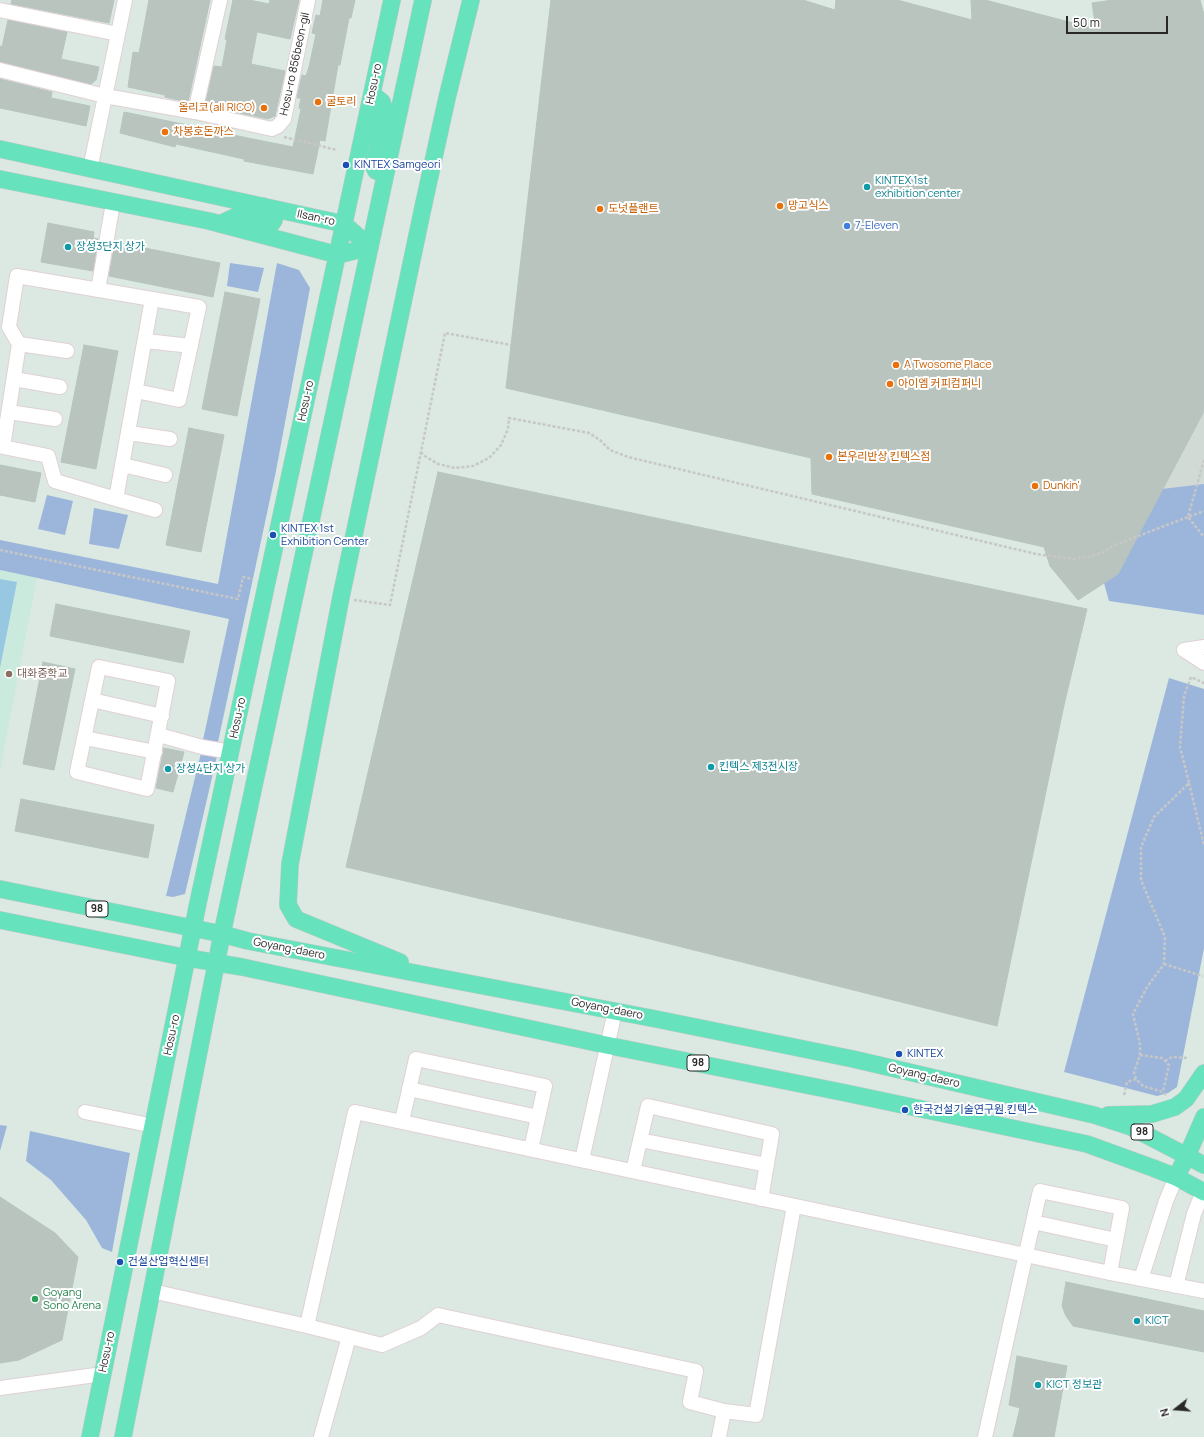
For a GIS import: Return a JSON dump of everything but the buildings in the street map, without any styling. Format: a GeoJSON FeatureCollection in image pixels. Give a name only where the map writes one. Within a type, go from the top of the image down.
{"type":"FeatureCollection","features":[{"type":"Feature","properties":{"kind":"main road","name":"Hosu-ro"},"geometry":{"type":"LineString","coordinates":[[90,1437],[193,929],[392,0]]}},
{"type":"Feature","properties":{"kind":"main road"},"geometry":{"type":"LineString","coordinates":[[123,1437],[216,962],[423,0]]}},
{"type":"Feature","properties":{"kind":"main road"},"geometry":{"type":"LineString","coordinates":[[432,976],[296,920],[288,905],[290,864],[341,597],[426,197],[471,0]]}},
{"type":"Feature","properties":{"kind":"main road"},"geometry":{"type":"LineString","coordinates":[[372,94],[382,102],[385,111],[374,167],[376,171],[380,172],[387,165]]}},
{"type":"Feature","properties":{"kind":"main road","name":"Ilsan-ro"},"geometry":{"type":"LineString","coordinates":[[0,149],[344,224],[370,247]]}},
{"type":"Feature","properties":{"kind":"main road"},"geometry":{"type":"LineString","coordinates":[[0,179],[220,224],[338,255],[370,247]]}},
{"type":"Feature","properties":{"kind":"main road"},"geometry":{"type":"LineString","coordinates":[[220,224],[237,216],[272,223],[274,216],[263,206]]}},
{"type":"Feature","properties":{"kind":"main road","name":"Goyang-daero"},"geometry":{"type":"LineString","coordinates":[[0,889],[222,934],[248,941],[615,1011],[853,1059],[1094,1115],[1131,1127],[1204,1165]]}},
{"type":"Feature","properties":{"kind":"main road","name":"98"},"geometry":{"type":"LineString","coordinates":[[0,920],[188,958],[216,962],[606,1045],[846,1093],[1087,1144],[1176,1177],[1204,1190]]}},
{"type":"Feature","properties":{"kind":"main road"},"geometry":{"type":"LineString","coordinates":[[1094,1115],[1152,1114],[1175,1106],[1186,1099],[1204,1072]]}},
{"type":"Feature","properties":{"kind":"main road"},"geometry":{"type":"LineString","coordinates":[[1176,1177],[1204,1117]]}},
{"type":"Feature","properties":{"kind":"street"},"geometry":{"type":"LineString","coordinates":[[90,169],[125,0]]}},
{"type":"Feature","properties":{"kind":"street"},"geometry":{"type":"LineString","coordinates":[[195,112],[220,0]]}},
{"type":"Feature","properties":{"kind":"street","name":"Hosu-ro 856beon-gil"},"geometry":{"type":"LineString","coordinates":[[278,126],[284,119],[308,0]]}},
{"type":"Feature","properties":{"kind":"street"},"geometry":{"type":"LineString","coordinates":[[0,10],[118,34]]}},
{"type":"Feature","properties":{"kind":"street"},"geometry":{"type":"LineString","coordinates":[[0,70],[105,96],[195,112],[272,129],[278,126]]}},
{"type":"Feature","properties":{"kind":"street"},"geometry":{"type":"LineString","coordinates":[[98,290],[113,203]]}},
{"type":"Feature","properties":{"kind":"street"},"geometry":{"type":"LineString","coordinates":[[136,391],[179,400],[199,307],[18,276],[9,327],[19,344],[3,447],[48,456],[55,481],[155,510]]}},
{"type":"Feature","properties":{"kind":"street"},"geometry":{"type":"LineString","coordinates":[[116,499],[146,341],[152,300]]}},
{"type":"Feature","properties":{"kind":"street"},"geometry":{"type":"LineString","coordinates":[[146,341],[190,346]]}},
{"type":"Feature","properties":{"kind":"street"},"geometry":{"type":"LineString","coordinates":[[19,344],[67,350]]}},
{"type":"Feature","properties":{"kind":"street"},"geometry":{"type":"LineString","coordinates":[[14,379],[60,387]]}},
{"type":"Feature","properties":{"kind":"street"},"geometry":{"type":"LineString","coordinates":[[9,412],[55,419]]}},
{"type":"Feature","properties":{"kind":"street"},"geometry":{"type":"LineString","coordinates":[[129,433],[170,440]]}},
{"type":"Feature","properties":{"kind":"street"},"geometry":{"type":"LineString","coordinates":[[123,466],[165,475]]}},
{"type":"Feature","properties":{"kind":"street"},"geometry":{"type":"LineString","coordinates":[[1184,650],[1204,647]]}},
{"type":"Feature","properties":{"kind":"street"},"geometry":{"type":"LineString","coordinates":[[1184,650],[1204,654]]}},
{"type":"Feature","properties":{"kind":"street"},"geometry":{"type":"LineString","coordinates":[[1184,650],[1204,663]]}},
{"type":"Feature","properties":{"kind":"street"},"geometry":{"type":"LineString","coordinates":[[99,667],[168,681],[162,716],[147,789],[77,772],[99,667]]}},
{"type":"Feature","properties":{"kind":"street"},"geometry":{"type":"LineString","coordinates":[[92,700],[162,716]]}},
{"type":"Feature","properties":{"kind":"street"},"geometry":{"type":"LineString","coordinates":[[159,735],[202,747],[231,752]]}},
{"type":"Feature","properties":{"kind":"street"},"geometry":{"type":"LineString","coordinates":[[84,738],[155,752]]}},
{"type":"Feature","properties":{"kind":"street"},"geometry":{"type":"LineString","coordinates":[[582,1160],[606,1045],[615,1011]]}},
{"type":"Feature","properties":{"kind":"street"},"geometry":{"type":"LineString","coordinates":[[402,1122],[416,1059],[545,1086],[531,1149]]}},
{"type":"Feature","properties":{"kind":"street"},"geometry":{"type":"LineString","coordinates":[[409,1089],[538,1117]]}},
{"type":"Feature","properties":{"kind":"street"},"geometry":{"type":"LineString","coordinates":[[633,1171],[648,1106],[772,1134],[761,1199]]}},
{"type":"Feature","properties":{"kind":"street"},"geometry":{"type":"LineString","coordinates":[[85,1112],[154,1126]]}},
{"type":"Feature","properties":{"kind":"street"},"geometry":{"type":"LineString","coordinates":[[307,1326],[355,1112],[1110,1273],[1204,1291]]}},
{"type":"Feature","properties":{"kind":"street"},"geometry":{"type":"LineString","coordinates":[[640,1140],[767,1165]]}},
{"type":"Feature","properties":{"kind":"street"},"geometry":{"type":"LineString","coordinates":[[1141,1279],[1166,1201],[1176,1177]]}},
{"type":"Feature","properties":{"kind":"street"},"geometry":{"type":"LineString","coordinates":[[1176,1286],[1194,1214],[1204,1190]]}},
{"type":"Feature","properties":{"kind":"street"},"geometry":{"type":"LineString","coordinates":[[985,1437],[1040,1191],[1122,1208],[1110,1273]]}},
{"type":"Feature","properties":{"kind":"street"},"geometry":{"type":"LineString","coordinates":[[152,1291],[307,1326],[382,1345],[421,1328],[438,1315],[696,1371],[690,1402],[724,1411],[756,1415],[794,1206]]}},
{"type":"Feature","properties":{"kind":"street"},"geometry":{"type":"LineString","coordinates":[[1033,1222],[1116,1240]]}},
{"type":"Feature","properties":{"kind":"street"},"geometry":{"type":"LineString","coordinates":[[321,1437],[349,1337]]}},
{"type":"Feature","properties":{"kind":"street"},"geometry":{"type":"LineString","coordinates":[[0,1388],[102,1374]]}},
{"type":"Feature","properties":{"kind":"street"},"geometry":{"type":"LineString","coordinates":[[718,1437],[724,1411]]}},
{"type":"Feature","properties":{"kind":"path"},"geometry":{"type":"LineString","coordinates":[[278,126],[284,138],[337,150]]}},
{"type":"Feature","properties":{"kind":"path"},"geometry":{"type":"LineString","coordinates":[[354,599],[390,605],[445,333],[511,345]]}},
{"type":"Feature","properties":{"kind":"path"},"geometry":{"type":"LineString","coordinates":[[421,452],[423,455],[438,464],[455,468],[473,466],[489,458],[501,445],[508,429],[509,418],[589,433],[600,440],[610,450],[628,457],[1036,554],[1073,559],[1088,557],[1102,552],[1113,546],[1204,511]]}},
{"type":"Feature","properties":{"kind":"path"},"geometry":{"type":"LineString","coordinates":[[1188,517],[1204,460]]}},
{"type":"Feature","properties":{"kind":"path"},"geometry":{"type":"LineString","coordinates":[[1188,517],[1204,537]]}},
{"type":"Feature","properties":{"kind":"path"},"geometry":{"type":"LineString","coordinates":[[0,550],[238,599],[243,577],[256,579]]}},
{"type":"Feature","properties":{"kind":"path"},"geometry":{"type":"LineString","coordinates":[[1204,683],[1191,677],[1184,696],[1180,747],[1204,845]]}},
{"type":"Feature","properties":{"kind":"path"},"geometry":{"type":"LineString","coordinates":[[1169,1097],[1163,1092],[1143,1086],[1136,1079],[1134,1072],[1140,1055],[1140,1044],[1133,1014],[1147,987],[1164,964],[1165,937],[1141,880],[1141,847],[1154,817],[1189,782]]}},
{"type":"Feature","properties":{"kind":"path"},"geometry":{"type":"LineString","coordinates":[[1164,964],[1204,976]]}},
{"type":"Feature","properties":{"kind":"path"},"geometry":{"type":"LineString","coordinates":[[1140,1055],[1162,1058],[1169,1065],[1163,1092]]}},
{"type":"Feature","properties":{"kind":"path"},"geometry":{"type":"LineString","coordinates":[[1164,1061],[1172,1057],[1188,1058]]}},
{"type":"Feature","properties":{"kind":"path"},"geometry":{"type":"LineString","coordinates":[[1124,1095],[1127,1082],[1136,1079]]}},
{"type":"Feature","properties":{"kind":"shaded area"},"geometry":{"type":"Polygon","coordinates":[[[230,263],[264,268],[258,292],[227,286],[230,263]]]}},
{"type":"Feature","properties":{"kind":"shaded area"},"geometry":{"type":"Polygon","coordinates":[[[277,263],[299,270],[310,288],[276,471],[218,742],[203,740],[229,619],[0,570],[0,540],[218,584],[277,263]]]}},
{"type":"Feature","properties":{"kind":"shaded area"},"geometry":{"type":"Polygon","coordinates":[[[1204,411],[1204,615],[1109,601],[1104,583],[1204,411]]]}},
{"type":"Feature","properties":{"kind":"shaded area"},"geometry":{"type":"Polygon","coordinates":[[[1204,411],[1204,484],[1162,489],[1204,411]]]}},
{"type":"Feature","properties":{"kind":"shaded area"},"geometry":{"type":"Polygon","coordinates":[[[47,495],[73,501],[65,535],[38,529],[47,495]]]}},
{"type":"Feature","properties":{"kind":"shaded area"},"geometry":{"type":"Polygon","coordinates":[[[94,508],[128,515],[119,549],[89,544],[94,508]]]}},
{"type":"Feature","properties":{"kind":"shaded area","name":"대화중학교"},"geometry":{"type":"Polygon","coordinates":[[[0,570],[37,578],[0,770],[0,570]]]}},
{"type":"Feature","properties":{"kind":"shaded area"},"geometry":{"type":"Polygon","coordinates":[[[0,579],[17,582],[0,668],[0,579]]]}},
{"type":"Feature","properties":{"kind":"shaded area"},"geometry":{"type":"Polygon","coordinates":[[[1169,678],[1204,689],[1204,948],[1177,1087],[1168,1093],[1157,1096],[1064,1072],[1169,678]]]}},
{"type":"Feature","properties":{"kind":"shaded area"},"geometry":{"type":"Polygon","coordinates":[[[201,753],[217,756],[185,894],[173,897],[166,896],[201,753]]]}},
{"type":"Feature","properties":{"kind":"shaded area"},"geometry":{"type":"Polygon","coordinates":[[[0,1125],[7,1126],[0,1151],[0,1125]]]}},
{"type":"Feature","properties":{"kind":"shaded area"},"geometry":{"type":"Polygon","coordinates":[[[30,1131],[130,1153],[112,1252],[102,1248],[86,1220],[51,1180],[26,1161],[30,1131]]]}},
{"type":"Feature","properties":{"kind":"place","name":"굴토리"},"geometry":{"type":"Point","coordinates":[318,102]}},
{"type":"Feature","properties":{"kind":"place","name":"올리코(all RICO)"},"geometry":{"type":"Point","coordinates":[264,108]}},
{"type":"Feature","properties":{"kind":"place","name":"차봉호돈까스"},"geometry":{"type":"Point","coordinates":[165,132]}},
{"type":"Feature","properties":{"kind":"place","name":"KINTEX Samgeori"},"geometry":{"type":"Point","coordinates":[346,165]}},
{"type":"Feature","properties":{"kind":"place","name":"KINTEX 1st exhibition center"},"geometry":{"type":"Point","coordinates":[867,187]}},
{"type":"Feature","properties":{"kind":"place","name":"망고식스"},"geometry":{"type":"Point","coordinates":[780,206]}},
{"type":"Feature","properties":{"kind":"place","name":"도넛플랜트"},"geometry":{"type":"Point","coordinates":[600,209]}},
{"type":"Feature","properties":{"kind":"place","name":"7-Eleven"},"geometry":{"type":"Point","coordinates":[847,226]}},
{"type":"Feature","properties":{"kind":"place","name":"장성3단지 상가"},"geometry":{"type":"Point","coordinates":[68,247]}},
{"type":"Feature","properties":{"kind":"place","name":"A Twosome Place"},"geometry":{"type":"Point","coordinates":[896,365]}},
{"type":"Feature","properties":{"kind":"place","name":"아이엠 커피컴퍼니"},"geometry":{"type":"Point","coordinates":[890,384]}},
{"type":"Feature","properties":{"kind":"place","name":"본우리반상 킨텍스점"},"geometry":{"type":"Point","coordinates":[829,457]}},
{"type":"Feature","properties":{"kind":"place","name":"Dunkin'"},"geometry":{"type":"Point","coordinates":[1035,486]}},
{"type":"Feature","properties":{"kind":"place","name":"KINTEX 1st Exhibition Center"},"geometry":{"type":"Point","coordinates":[273,535]}},
{"type":"Feature","properties":{"kind":"place","name":"대화중학교"},"geometry":{"type":"Point","coordinates":[9,674]}},
{"type":"Feature","properties":{"kind":"place","name":"킨텍스 제3전시장"},"geometry":{"type":"Point","coordinates":[711,767]}},
{"type":"Feature","properties":{"kind":"place","name":"장성4단지 상가"},"geometry":{"type":"Point","coordinates":[168,769]}},
{"type":"Feature","properties":{"kind":"place","name":"KINTEX"},"geometry":{"type":"Point","coordinates":[899,1054]}},
{"type":"Feature","properties":{"kind":"place","name":"한국건설기술연구원.킨텍스"},"geometry":{"type":"Point","coordinates":[905,1110]}},
{"type":"Feature","properties":{"kind":"place","name":"건설산업혁신센터"},"geometry":{"type":"Point","coordinates":[120,1262]}},
{"type":"Feature","properties":{"kind":"place","name":"Goyang Sono Arena"},"geometry":{"type":"Point","coordinates":[35,1299]}},
{"type":"Feature","properties":{"kind":"place","name":"KICT"},"geometry":{"type":"Point","coordinates":[1137,1321]}},
{"type":"Feature","properties":{"kind":"place","name":"KICT 정보관"},"geometry":{"type":"Point","coordinates":[1038,1385]}}]}
